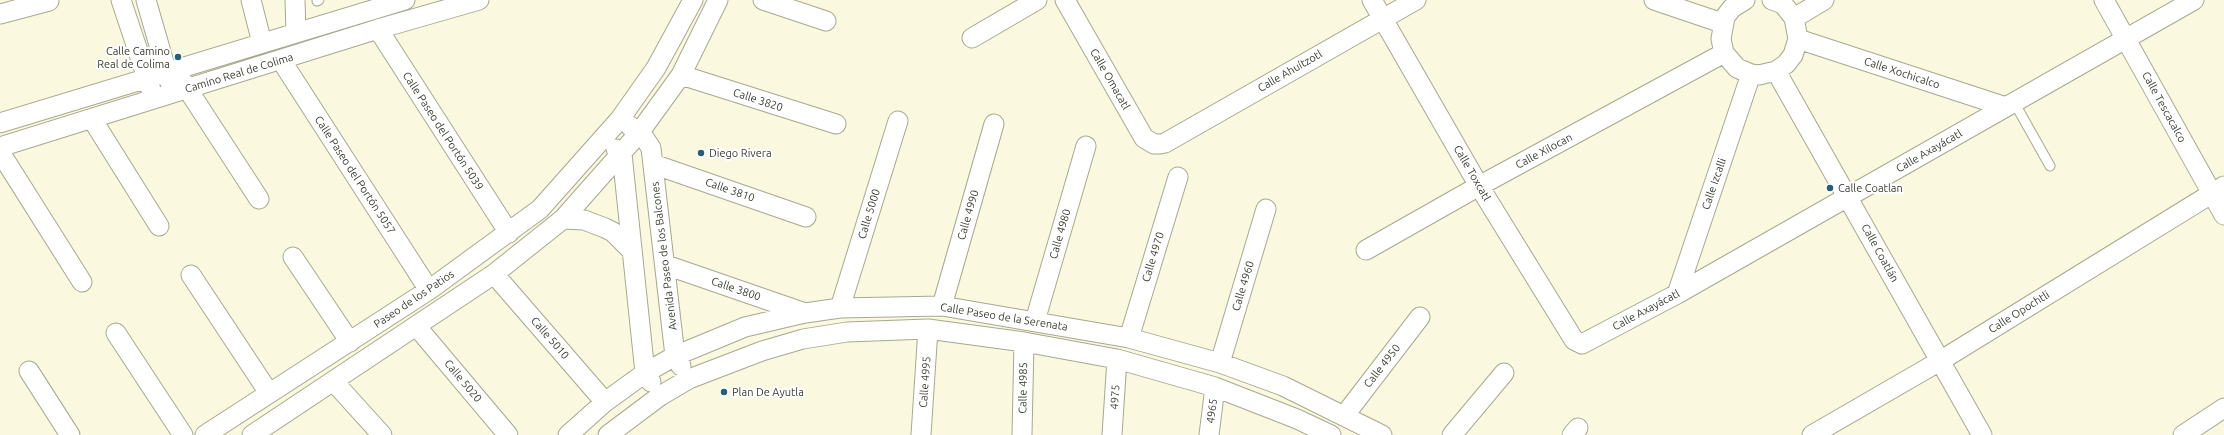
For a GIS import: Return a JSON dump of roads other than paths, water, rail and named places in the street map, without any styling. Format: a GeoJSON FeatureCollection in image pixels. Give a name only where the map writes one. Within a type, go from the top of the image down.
{"type":"FeatureCollection","features":[{"type":"Feature","properties":{"kind":"street"},"geometry":{"type":"LineString","coordinates":[[121,0],[154,100]]}},
{"type":"Feature","properties":{"kind":"street"},"geometry":{"type":"LineString","coordinates":[[146,0],[180,92],[259,200]]}},
{"type":"Feature","properties":{"kind":"street"},"geometry":{"type":"LineString","coordinates":[[251,0],[262,43]]}},
{"type":"Feature","properties":{"kind":"street"},"geometry":{"type":"LineString","coordinates":[[295,0],[296,33]]}},
{"type":"Feature","properties":{"kind":"street","name":"Camino Real de Colima"},"geometry":{"type":"LineString","coordinates":[[0,123],[405,0]]}},
{"type":"Feature","properties":{"kind":"street","name":"Camino Real de Colima"},"geometry":{"type":"LineString","coordinates":[[0,148],[378,29],[479,0]]}},
{"type":"Feature","properties":{"kind":"street"},"geometry":{"type":"LineString","coordinates":[[660,396],[645,373],[622,154],[604,139],[656,68],[693,0]]}},
{"type":"Feature","properties":{"kind":"street"},"geometry":{"type":"LineString","coordinates":[[252,435],[417,328],[494,274],[563,219],[622,154],[680,76],[718,0]]}},
{"type":"Feature","properties":{"kind":"street"},"geometry":{"type":"LineString","coordinates":[[763,0],[826,21]]}},
{"type":"Feature","properties":{"kind":"street"},"geometry":{"type":"LineString","coordinates":[[972,38],[1037,0]]}},
{"type":"Feature","properties":{"kind":"street","name":"Calle Omacatl"},"geometry":{"type":"LineString","coordinates":[[1065,0],[1144,138],[1154,144],[1165,143]]}},
{"type":"Feature","properties":{"kind":"street","name":"Calle Toxcatl"},"geometry":{"type":"LineString","coordinates":[[1372,0],[1479,186],[1571,336],[1578,343]]}},
{"type":"Feature","properties":{"kind":"street","name":"Calle Ahuítzotl"},"geometry":{"type":"LineString","coordinates":[[1165,143],[1416,0]]}},
{"type":"Feature","properties":{"kind":"street"},"geometry":{"type":"LineString","coordinates":[[1654,0],[1722,23]]}},
{"type":"Feature","properties":{"kind":"street"},"geometry":{"type":"LineString","coordinates":[[1744,0],[1732,8],[1722,23],[1721,39],[1724,53],[1737,68],[1751,74],[1760,75],[1776,71],[1786,64],[1793,55],[1798,39],[1783,6],[1824,0]]}},
{"type":"Feature","properties":{"kind":"street","name":"Calle Tescacalco"},"geometry":{"type":"LineString","coordinates":[[2104,0],[2218,190],[2224,215]]}},
{"type":"Feature","properties":{"kind":"street","name":"Calle Axayácatl"},"geometry":{"type":"LineString","coordinates":[[1578,343],[1585,343],[1677,294],[2194,0]]}},
{"type":"Feature","properties":{"kind":"street"},"geometry":{"type":"LineString","coordinates":[[0,14],[49,1]]}},
{"type":"Feature","properties":{"kind":"street","name":"Calle Paseo del Portón 5039"},"geometry":{"type":"LineString","coordinates":[[378,29],[509,233]]}},
{"type":"Feature","properties":{"kind":"street","name":"Calle Xochicalco"},"geometry":{"type":"LineString","coordinates":[[1798,39],[2010,105]]}},
{"type":"Feature","properties":{"kind":"street","name":"Calle Xilocan"},"geometry":{"type":"LineString","coordinates":[[1366,250],[1479,186],[1724,53]]}},
{"type":"Feature","properties":{"kind":"street","name":"Calle Paseo del Portón 5057"},"geometry":{"type":"LineString","coordinates":[[281,60],[429,290]]}},
{"type":"Feature","properties":{"kind":"street","name":"Calle Coatlán"},"geometry":{"type":"LineString","coordinates":[[1776,71],[1849,197],[1982,435]]}},
{"type":"Feature","properties":{"kind":"street","name":"Calle Izcalli"},"geometry":{"type":"LineString","coordinates":[[1677,294],[1751,74]]}},
{"type":"Feature","properties":{"kind":"street","name":"Calle 3820"},"geometry":{"type":"LineString","coordinates":[[680,76],[836,124]]}},
{"type":"Feature","properties":{"kind":"street"},"geometry":{"type":"LineString","coordinates":[[92,119],[158,226]]}},
{"type":"Feature","properties":{"kind":"street","name":"Avenida Paseo de los Balcones"},"geometry":{"type":"LineString","coordinates":[[620,119],[639,133],[649,144],[666,265],[675,356],[689,379]]}},
{"type":"Feature","properties":{"kind":"street","name":"Calle 5000"},"geometry":{"type":"LineString","coordinates":[[840,308],[898,121]]}},
{"type":"Feature","properties":{"kind":"street","name":"Calle 4990"},"geometry":{"type":"LineString","coordinates":[[942,306],[994,124]]}},
{"type":"Feature","properties":{"kind":"street","name":"Paseo de los Patios"},"geometry":{"type":"LineString","coordinates":[[205,435],[429,290],[509,233],[540,209],[604,139]]}},
{"type":"Feature","properties":{"kind":"street","name":"Calle 4980"},"geometry":{"type":"LineString","coordinates":[[1035,321],[1086,146]]}},
{"type":"Feature","properties":{"kind":"street"},"geometry":{"type":"LineString","coordinates":[[0,152],[82,282]]}},
{"type":"Feature","properties":{"kind":"street","name":"Calle 3810"},"geometry":{"type":"LineString","coordinates":[[653,164],[806,217]]}},
{"type":"Feature","properties":{"kind":"street","name":"Calle 4970"},"geometry":{"type":"LineString","coordinates":[[1129,338],[1178,176]]}},
{"type":"Feature","properties":{"kind":"street","name":"Calle Opochtli"},"geometry":{"type":"LineString","coordinates":[[1812,435],[1940,362],[2218,190]]}},
{"type":"Feature","properties":{"kind":"street","name":"Calle 4960"},"geometry":{"type":"LineString","coordinates":[[1220,363],[1266,209]]}},
{"type":"Feature","properties":{"kind":"street"},"geometry":{"type":"LineString","coordinates":[[563,219],[584,220],[605,228],[613,232],[632,251]]}},
{"type":"Feature","properties":{"kind":"street"},"geometry":{"type":"LineString","coordinates":[[293,256],[350,342]]}},
{"type":"Feature","properties":{"kind":"street","name":"Calle 3800"},"geometry":{"type":"LineString","coordinates":[[666,265],[805,313]]}},
{"type":"Feature","properties":{"kind":"street","name":"Calle 5010"},"geometry":{"type":"LineString","coordinates":[[494,274],[605,402]]}},
{"type":"Feature","properties":{"kind":"street"},"geometry":{"type":"LineString","coordinates":[[191,275],[269,393]]}},
{"type":"Feature","properties":{"kind":"street","name":"Calle Paseo de la Serenata"},"geometry":{"type":"LineString","coordinates":[[568,435],[605,402],[645,373],[675,356],[745,327],[805,313],[840,308],[942,306],[1129,338],[1220,363],[1283,386],[1382,435]]}},
{"type":"Feature","properties":{"kind":"street","name":"Calle 4950"},"geometry":{"type":"LineString","coordinates":[[1344,416],[1420,317]]}},
{"type":"Feature","properties":{"kind":"street","name":"Calle 5020"},"geometry":{"type":"LineString","coordinates":[[417,328],[508,435]]}},
{"type":"Feature","properties":{"kind":"street","name":"Calle Paseo de la Serenata"},"geometry":{"type":"LineString","coordinates":[[611,434],[660,396],[689,379],[762,351],[803,339],[847,332],[928,329],[1024,342],[1117,359],[1215,387],[1297,419],[1331,435]]}},
{"type":"Feature","properties":{"kind":"street","name":"Calle 4995"},"geometry":{"type":"LineString","coordinates":[[921,435],[928,329]]}},
{"type":"Feature","properties":{"kind":"street"},"geometry":{"type":"LineString","coordinates":[[116,334],[183,435]]}},
{"type":"Feature","properties":{"kind":"street","name":"Calle 4985"},"geometry":{"type":"LineString","coordinates":[[1022,435],[1024,342]]}},
{"type":"Feature","properties":{"kind":"street","name":"4975"},"geometry":{"type":"LineString","coordinates":[[1112,435],[1117,359]]}},
{"type":"Feature","properties":{"kind":"street"},"geometry":{"type":"LineString","coordinates":[[29,371],[70,435]]}},
{"type":"Feature","properties":{"kind":"street"},"geometry":{"type":"LineString","coordinates":[[1452,435],[1504,373]]}},
{"type":"Feature","properties":{"kind":"street"},"geometry":{"type":"LineString","coordinates":[[334,382],[382,435]]}},
{"type":"Feature","properties":{"kind":"street","name":"4965"},"geometry":{"type":"LineString","coordinates":[[1209,435],[1215,387]]}},
{"type":"Feature","properties":{"kind":"street"},"geometry":{"type":"LineString","coordinates":[[2183,435],[2224,408]]}},
{"type":"Feature","properties":{"kind":"lane"},"geometry":{"type":"LineString","coordinates":[[2010,105],[2050,166]]}},
{"type":"Feature","properties":{"kind":"place","name":"Calle Camino Real de Colima"},"geometry":{"type":"Point","coordinates":[178,57]}},
{"type":"Feature","properties":{"kind":"place","name":"Diego Rivera"},"geometry":{"type":"Point","coordinates":[701,153]}},
{"type":"Feature","properties":{"kind":"place","name":"Calle Coatlan"},"geometry":{"type":"Point","coordinates":[1830,188]}},
{"type":"Feature","properties":{"kind":"place","name":"Plan De Ayutla"},"geometry":{"type":"Point","coordinates":[724,392]}}]}
